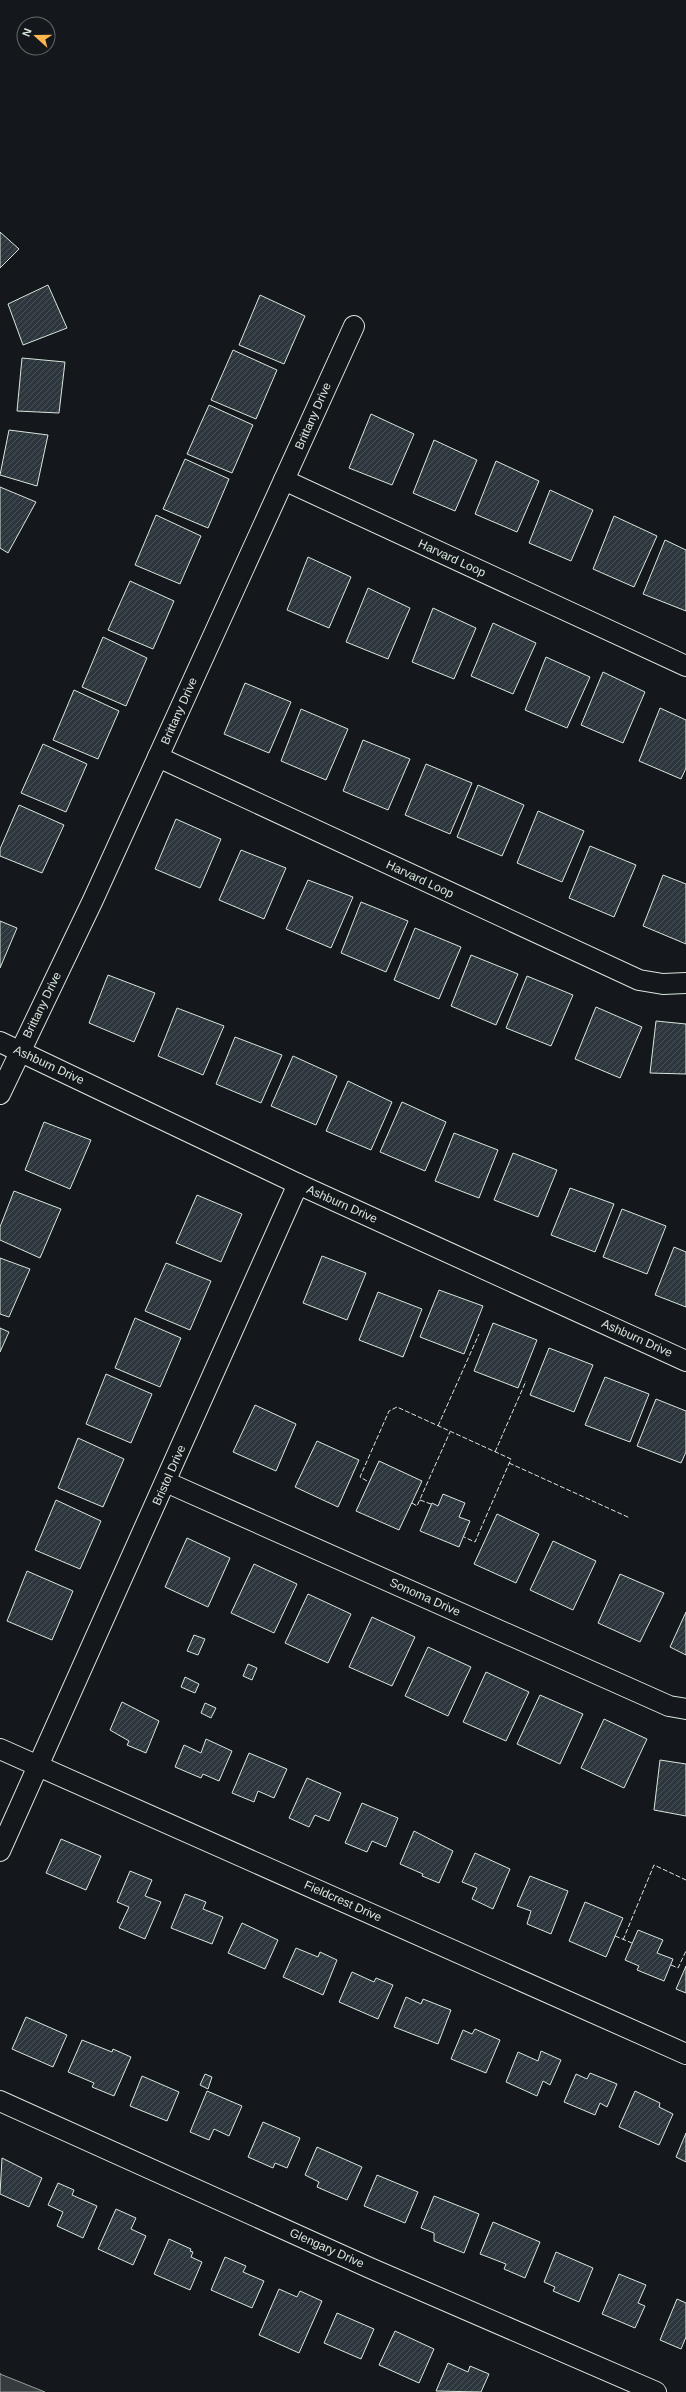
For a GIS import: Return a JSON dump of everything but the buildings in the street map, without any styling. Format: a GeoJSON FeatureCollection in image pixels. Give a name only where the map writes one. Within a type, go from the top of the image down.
{"type":"FeatureCollection","features":[{"type":"Feature","properties":{"kind":"street","name":"Brittany Drive"},"geometry":{"type":"LineString","coordinates":[[0,1094],[19,1051],[93,900],[354,326]]}},
{"type":"Feature","properties":{"kind":"street","name":"Harvard Loop"},"geometry":{"type":"LineString","coordinates":[[284,480],[686,666]]}},
{"type":"Feature","properties":{"kind":"street","name":"Harvard Loop"},"geometry":{"type":"LineString","coordinates":[[158,757],[638,980],[663,984],[686,983]]}},
{"type":"Feature","properties":{"kind":"street","name":"Ashburn Drive"},"geometry":{"type":"LineString","coordinates":[[0,1042],[298,1184],[686,1361]]}},
{"type":"Feature","properties":{"kind":"street","name":"Bristol Drive"},"geometry":{"type":"LineString","coordinates":[[37,1765],[166,1482],[298,1184]]}},
{"type":"Feature","properties":{"kind":"street","name":"Sonoma Drive"},"geometry":{"type":"LineString","coordinates":[[166,1482],[669,1706],[686,1709]]}},
{"type":"Feature","properties":{"kind":"street","name":"Fieldcrest Drive"},"geometry":{"type":"LineString","coordinates":[[0,1749],[686,2054]]}},
{"type":"Feature","properties":{"kind":"street"},"geometry":{"type":"LineString","coordinates":[[0,1851],[37,1765]]}},
{"type":"Feature","properties":{"kind":"street","name":"Glengary Drive"},"geometry":{"type":"LineString","coordinates":[[0,2101],[370,2268],[656,2392]]}},
{"type":"Feature","properties":{"kind":"shaded area"},"geometry":{"type":"Polygon","coordinates":[[[0,2374],[45,2392],[0,2392],[0,2374]]]}},
{"type":"Feature","properties":{"kind":"fence"},"geometry":{"type":"LineString","coordinates":[[438,1426],[479,1334]]}},
{"type":"Feature","properties":{"kind":"fence"},"geometry":{"type":"LineString","coordinates":[[495,1452],[526,1381]]}},
{"type":"Feature","properties":{"kind":"fence"},"geometry":{"type":"LineString","coordinates":[[367,1481],[360,1477],[389,1411],[397,1407],[511,1459],[475,1542],[464,1537]]}},
{"type":"Feature","properties":{"kind":"fence"},"geometry":{"type":"LineString","coordinates":[[412,1503],[417,1506],[450,1432]]}},
{"type":"Feature","properties":{"kind":"fence"},"geometry":{"type":"LineString","coordinates":[[509,1463],[630,1518]]}},
{"type":"Feature","properties":{"kind":"fence"},"geometry":{"type":"LineString","coordinates":[[420,1500],[431,1504]]}},
{"type":"Feature","properties":{"kind":"fence"},"geometry":{"type":"LineString","coordinates":[[623,1940],[654,1865],[686,1880]]}},
{"type":"Feature","properties":{"kind":"fence"},"geometry":{"type":"LineString","coordinates":[[615,1936],[632,1943]]}},
{"type":"Feature","properties":{"kind":"fence"},"geometry":{"type":"LineString","coordinates":[[671,1965],[678,1968],[686,1951]]}}]}
